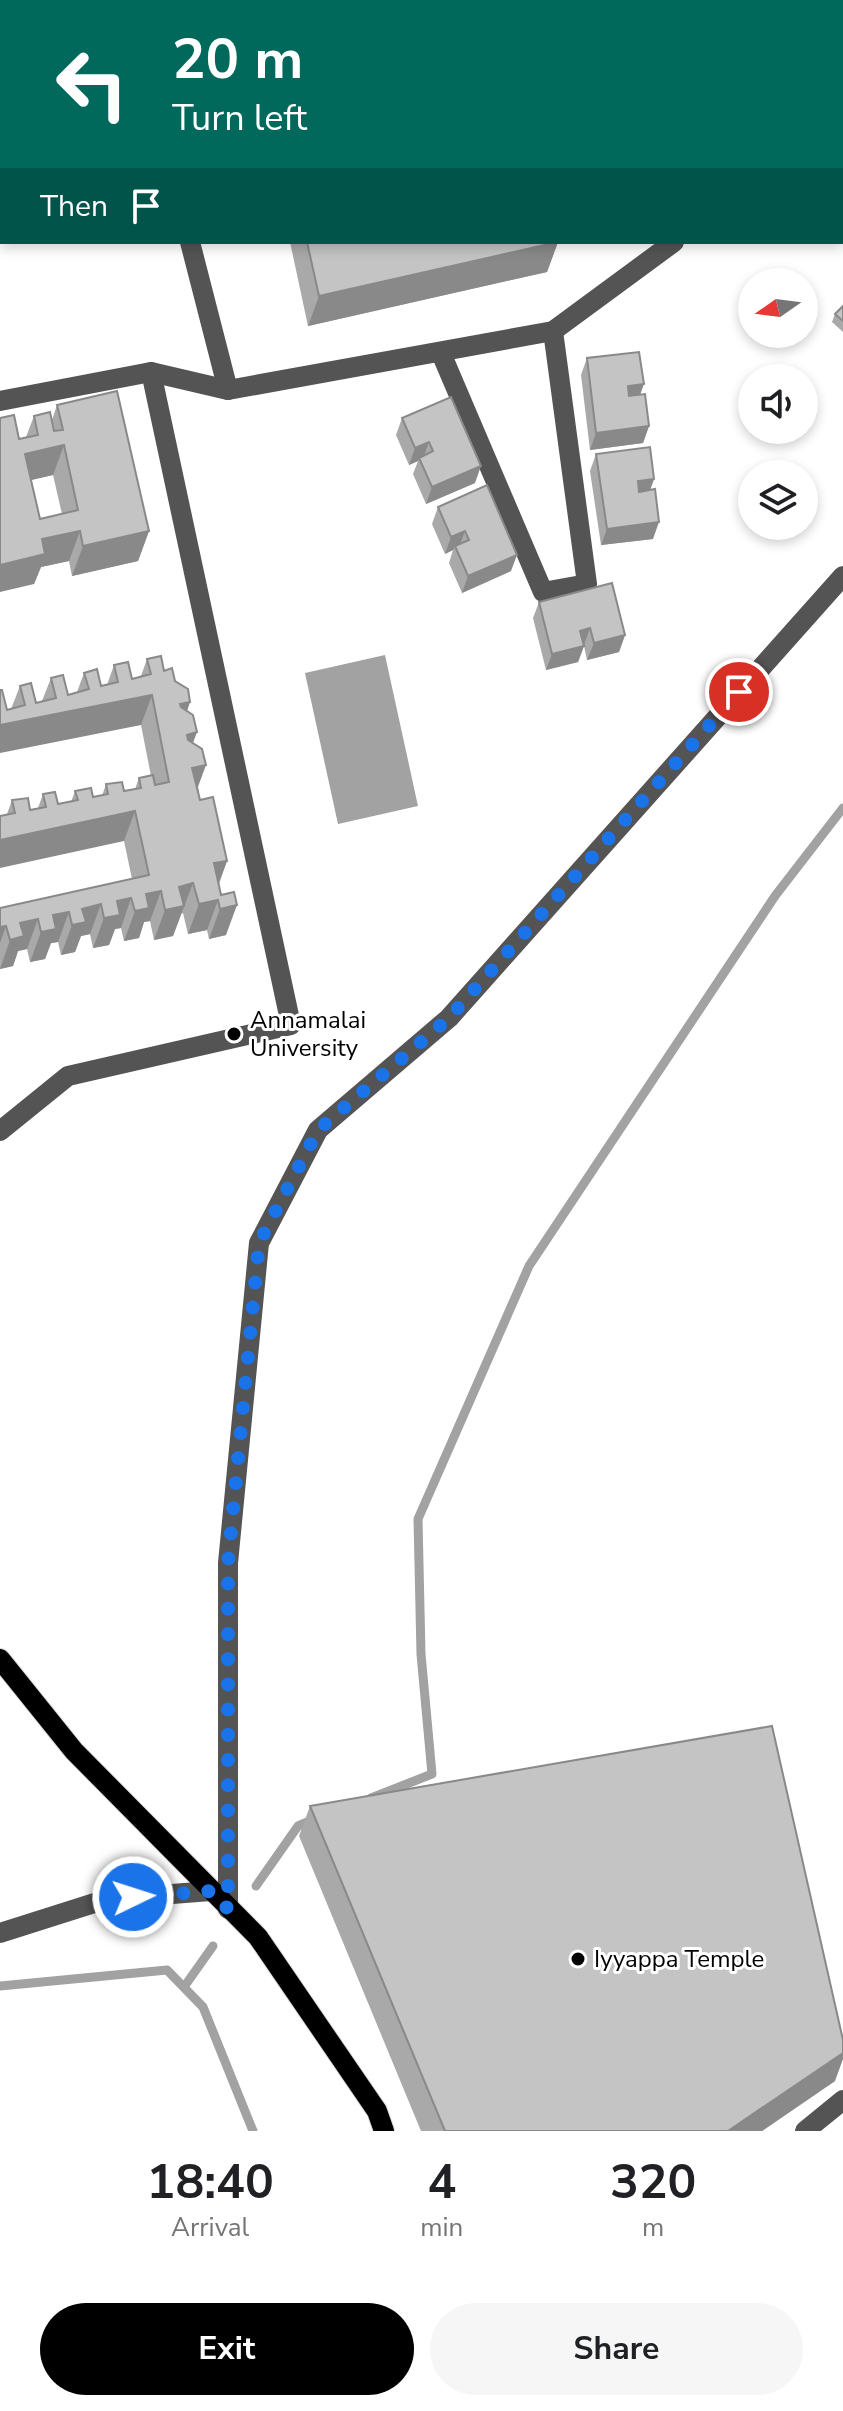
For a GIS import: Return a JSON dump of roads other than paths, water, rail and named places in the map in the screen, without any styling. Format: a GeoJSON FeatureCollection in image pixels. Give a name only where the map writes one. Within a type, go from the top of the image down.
{"type":"FeatureCollection","features":[{"type":"Feature","properties":{"kind":"main road"},"geometry":{"type":"LineString","coordinates":[[0,1659],[74,1751],[258,1937],[377,2111],[384,2131]]}},
{"type":"Feature","properties":{"kind":"street"},"geometry":{"type":"LineString","coordinates":[[191,244],[228,390]]}},
{"type":"Feature","properties":{"kind":"street"},"geometry":{"type":"LineString","coordinates":[[0,401],[151,372],[228,390],[553,331],[671,244]]}},
{"type":"Feature","properties":{"kind":"street"},"geometry":{"type":"LineString","coordinates":[[441,353],[543,592],[587,584],[553,331]]}},
{"type":"Feature","properties":{"kind":"street"},"geometry":{"type":"LineString","coordinates":[[0,1131],[68,1076],[291,1025],[151,372]]}},
{"type":"Feature","properties":{"kind":"street"},"geometry":{"type":"LineString","coordinates":[[228,1909],[228,1563],[259,1243],[318,1130],[449,1018],[843,576]]}},
{"type":"Feature","properties":{"kind":"street"},"geometry":{"type":"LineString","coordinates":[[0,1933],[107,1899],[211,1891]]}},
{"type":"Feature","properties":{"kind":"street"},"geometry":{"type":"LineString","coordinates":[[805,2131],[843,2100]]}},
{"type":"Feature","properties":{"kind":"waterway"},"geometry":{"type":"LineString","coordinates":[[371,1798],[432,1774],[421,1654],[418,1519],[529,1266],[775,896],[843,808]]}},
{"type":"Feature","properties":{"kind":"waterway"},"geometry":{"type":"LineString","coordinates":[[256,1886],[298,1826],[312,1820]]}},
{"type":"Feature","properties":{"kind":"waterway"},"geometry":{"type":"LineString","coordinates":[[184,1987],[213,1946]]}},
{"type":"Feature","properties":{"kind":"waterway"},"geometry":{"type":"LineString","coordinates":[[0,1986],[167,1970],[203,2007],[253,2131]]}},
{"type":"Feature","properties":{"kind":"place","name":"Annamalai University"},"geometry":{"type":"Point","coordinates":[234,1034]}},
{"type":"Feature","properties":{"kind":"place","name":"Iyyappa Temple"},"geometry":{"type":"Point","coordinates":[578,1959]}}]}
